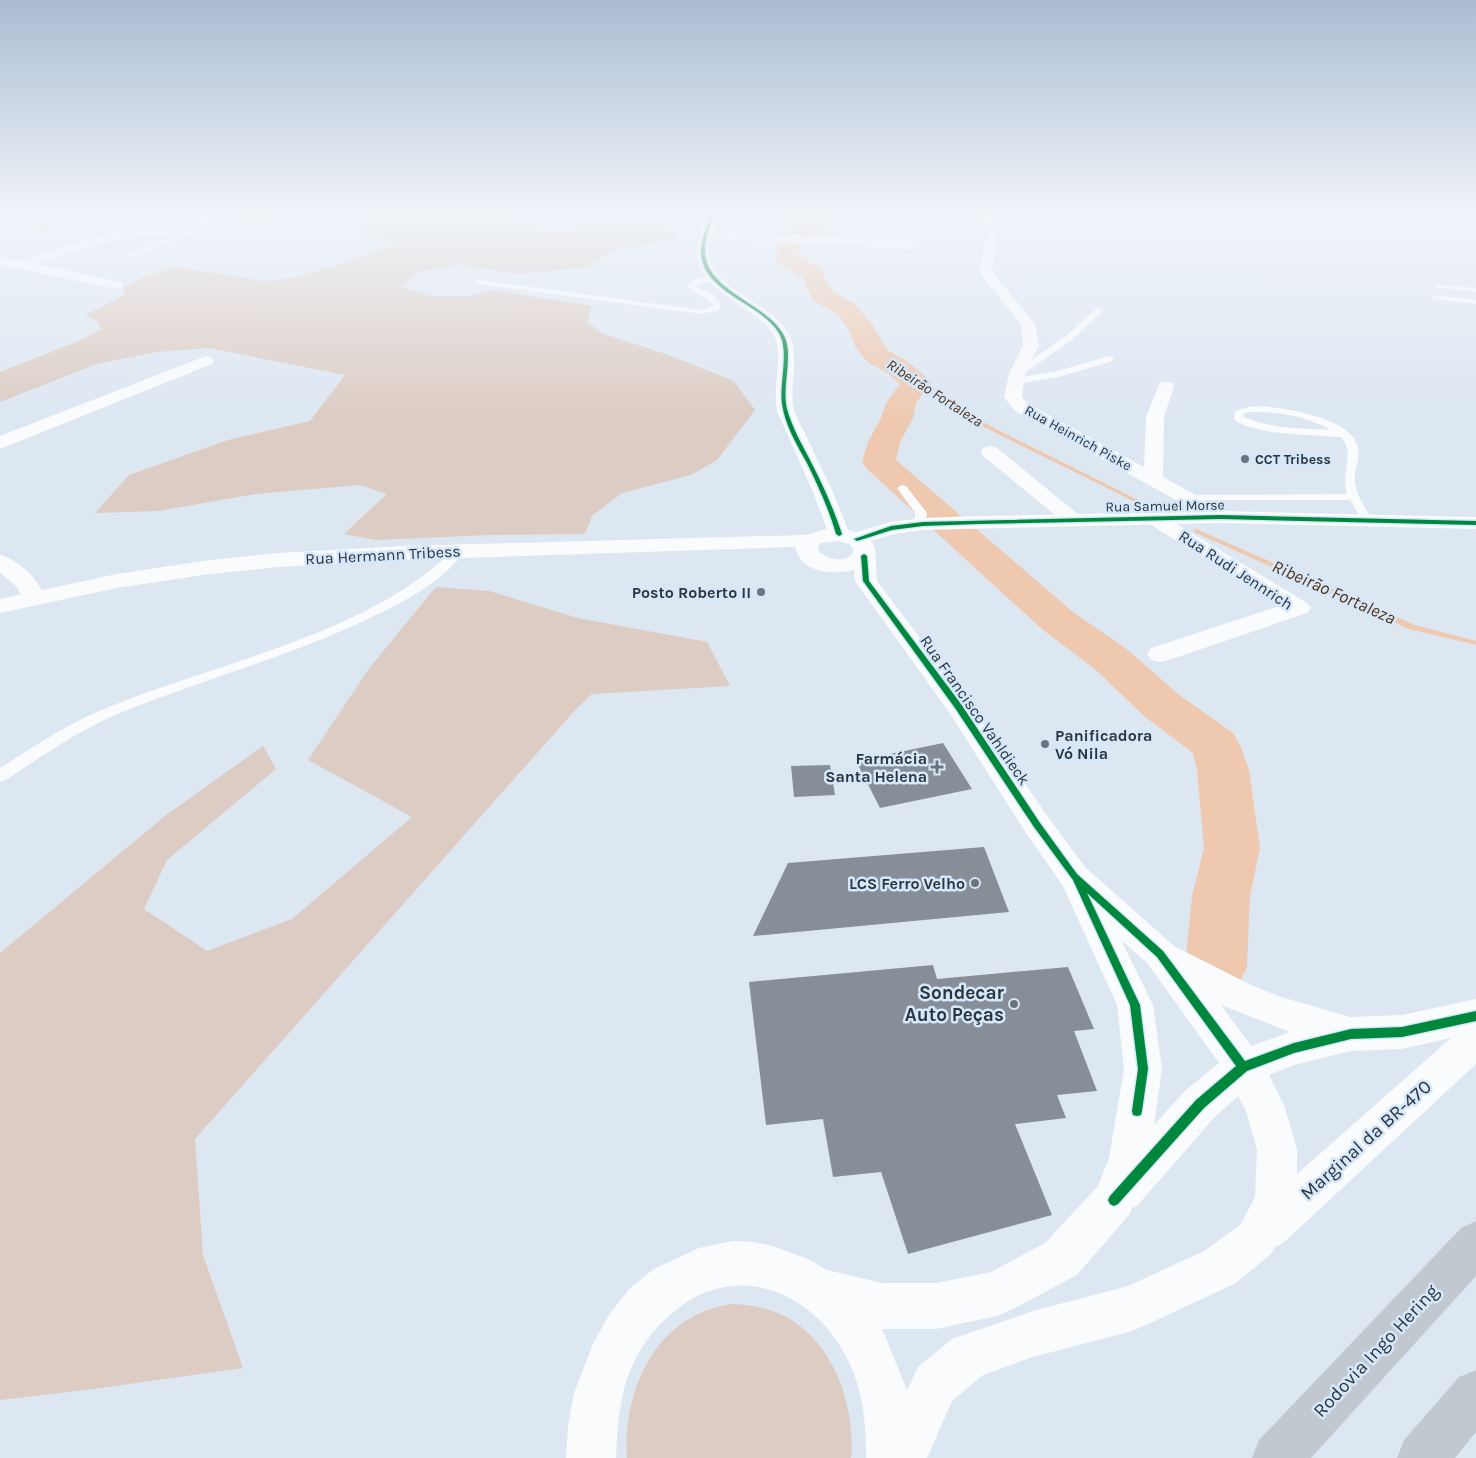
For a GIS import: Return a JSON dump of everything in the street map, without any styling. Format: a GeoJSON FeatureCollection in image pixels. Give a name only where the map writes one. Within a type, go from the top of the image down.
{"type":"FeatureCollection","features":[{"type":"Feature","properties":{"kind":"highway","name":"Rodovia Ingo Hering"},"geometry":{"type":"LineString","coordinates":[[1277,1458],[1476,1243]]}},
{"type":"Feature","properties":{"kind":"highway"},"geometry":{"type":"LineString","coordinates":[[1422,1458],[1476,1394]]}},
{"type":"Feature","properties":{"kind":"street"},"geometry":{"type":"LineString","coordinates":[[102,282],[116,285]]}},
{"type":"Feature","properties":{"kind":"street","name":"Rua Francisco Vahldieck"},"geometry":{"type":"LineString","coordinates":[[719,282],[754,306],[781,334],[786,346],[782,382],[784,406],[791,425],[833,512],[857,553],[958,706],[1074,876],[1135,1005],[1143,1069],[1128,1158],[1114,1200],[1061,1259],[997,1292],[936,1306],[882,1306],[820,1291]]}},
{"type":"Feature","properties":{"kind":"street"},"geometry":{"type":"LineString","coordinates":[[994,282],[1028,324],[1031,345],[1016,378]]}},
{"type":"Feature","properties":{"kind":"street"},"geometry":{"type":"LineString","coordinates":[[0,443],[206,361]]}},
{"type":"Feature","properties":{"kind":"street","name":"Rua Heinrich Piske"},"geometry":{"type":"LineString","coordinates":[[1016,378],[1013,397],[1021,407],[1221,517]]}},
{"type":"Feature","properties":{"kind":"street"},"geometry":{"type":"LineString","coordinates":[[1153,480],[1155,417],[1166,386]]}},
{"type":"Feature","properties":{"kind":"street"},"geometry":{"type":"LineString","coordinates":[[990,452],[1072,519]]}},
{"type":"Feature","properties":{"kind":"street","name":"Rua Samuel Morse"},"geometry":{"type":"LineString","coordinates":[[857,553],[891,528],[922,524],[1221,517],[1476,522]]}},
{"type":"Feature","properties":{"kind":"street","name":"Rua Rudi Jennrich"},"geometry":{"type":"LineString","coordinates":[[1155,519],[1299,608],[1160,654]]}},
{"type":"Feature","properties":{"kind":"street"},"geometry":{"type":"LineString","coordinates":[[808,549],[822,536],[857,553]]}},
{"type":"Feature","properties":{"kind":"street","name":"Rua Hermann Tribess"},"geometry":{"type":"LineString","coordinates":[[0,606],[117,581],[203,568],[343,556],[770,543],[808,549]]}},
{"type":"Feature","properties":{"kind":"street","name":"Rua Francisco Vahldieck"},"geometry":{"type":"LineString","coordinates":[[808,549],[818,562],[834,566],[857,553]]}},
{"type":"Feature","properties":{"kind":"street"},"geometry":{"type":"LineString","coordinates":[[0,562],[24,579],[31,589],[33,598]]}},
{"type":"Feature","properties":{"kind":"street","name":"Rua Francisco Vahldieck"},"geometry":{"type":"LineString","coordinates":[[902,1458],[935,1384],[970,1356],[1033,1334],[1132,1308],[1220,1267],[1256,1239],[1276,1200],[1277,1149],[1264,1104],[1243,1067],[1160,954],[1074,876]]}},
{"type":"Feature","properties":{"kind":"street"},"geometry":{"type":"LineString","coordinates":[[1160,954],[1236,995],[1274,1011],[1351,1034]]}},
{"type":"Feature","properties":{"kind":"street"},"geometry":{"type":"LineString","coordinates":[[1114,1200],[1200,1104],[1243,1067],[1294,1048],[1351,1034],[1402,1032],[1476,1016]]}},
{"type":"Feature","properties":{"kind":"street","name":"Marginal da BR-470"},"geometry":{"type":"LineString","coordinates":[[1256,1239],[1476,1040]]}},
{"type":"Feature","properties":{"kind":"street"},"geometry":{"type":"LineString","coordinates":[[591,1458],[590,1438],[596,1397],[609,1360],[627,1328],[650,1302],[676,1282],[705,1269],[734,1263],[764,1266],[793,1274],[820,1291],[844,1314],[865,1344],[876,1370],[890,1418],[891,1458]]}},
{"type":"Feature","properties":{"kind":"lane"},"geometry":{"type":"LineString","coordinates":[[479,282],[696,312],[706,312],[715,309],[718,306],[710,297],[690,286],[694,282]]}},
{"type":"Feature","properties":{"kind":"lane"},"geometry":{"type":"LineString","coordinates":[[1438,286],[1476,290]]}},
{"type":"Feature","properties":{"kind":"lane"},"geometry":{"type":"LineString","coordinates":[[1436,297],[1476,302]]}},
{"type":"Feature","properties":{"kind":"lane"},"geometry":{"type":"LineString","coordinates":[[1016,378],[1069,338],[1100,310]]}},
{"type":"Feature","properties":{"kind":"lane"},"geometry":{"type":"LineString","coordinates":[[1016,378],[1058,374],[1110,359]]}},
{"type":"Feature","properties":{"kind":"lane"},"geometry":{"type":"LineString","coordinates":[[1346,434],[1301,432],[1256,426],[1239,419],[1238,413],[1246,410],[1289,412],[1313,418],[1346,434],[1352,442],[1354,459],[1349,481],[1353,497],[1366,520]]}},
{"type":"Feature","properties":{"kind":"lane"},"geometry":{"type":"LineString","coordinates":[[902,488],[921,513],[922,524]]}},
{"type":"Feature","properties":{"kind":"lane"},"geometry":{"type":"LineString","coordinates":[[1186,498],[1353,497]]}},
{"type":"Feature","properties":{"kind":"lane"},"geometry":{"type":"LineString","coordinates":[[0,776],[61,737],[114,710],[297,644],[366,615],[428,580],[459,551]]}},
{"type":"Feature","properties":{"kind":"shaded area"},"geometry":{"type":"Polygon","coordinates":[[[134,282],[407,282],[401,287],[430,296],[470,296],[491,290],[592,306],[587,321],[601,333],[666,354],[734,381],[755,410],[717,460],[691,475],[622,493],[592,516],[585,534],[490,535],[376,540],[344,534],[387,494],[360,485],[256,494],[158,511],[95,513],[129,475],[228,440],[310,421],[345,375],[209,348],[157,352],[97,364],[0,402],[0,372],[79,341],[101,329],[97,321],[85,315],[124,295],[124,287],[134,282]]]}},
{"type":"Feature","properties":{"kind":"shaded area"},"geometry":{"type":"Polygon","coordinates":[[[436,587],[489,591],[578,618],[707,642],[730,686],[592,694],[577,708],[195,1139],[203,1255],[243,1368],[0,1400],[0,953],[165,816],[263,746],[276,769],[167,860],[144,909],[207,951],[292,919],[412,817],[308,760],[370,667],[436,587]]]}},
{"type":"Feature","properties":{"kind":"shaded area"},"geometry":{"type":"Polygon","coordinates":[[[733,1304],[767,1309],[778,1313],[797,1324],[813,1338],[837,1374],[844,1394],[852,1437],[851,1458],[627,1458],[627,1435],[635,1390],[644,1369],[656,1349],[671,1332],[689,1319],[714,1308],[733,1304]]]}},
{"type":"Feature","properties":{"kind":"building"},"geometry":{"type":"Polygon","coordinates":[[[943,743],[972,789],[880,808],[856,761],[943,743]]]}},
{"type":"Feature","properties":{"kind":"building"},"geometry":{"type":"Polygon","coordinates":[[[830,765],[835,795],[794,797],[791,766],[830,765]]]}},
{"type":"Feature","properties":{"kind":"building"},"geometry":{"type":"Polygon","coordinates":[[[984,847],[1009,912],[753,936],[788,863],[984,847]]]}},
{"type":"Feature","properties":{"kind":"building"},"geometry":{"type":"Polygon","coordinates":[[[933,965],[937,979],[1068,967],[1094,1029],[1074,1031],[1097,1091],[1057,1095],[1066,1118],[1015,1124],[1052,1215],[908,1254],[881,1172],[833,1177],[823,1119],[766,1125],[749,982],[933,965]]]}},
{"type":"Feature","properties":{"kind":"waterway"},"geometry":{"type":"LineString","coordinates":[[816,282],[821,295],[846,309],[860,326],[869,346],[877,356],[897,367],[916,383],[901,403],[897,418],[884,442],[879,462],[1058,621],[1112,660],[1161,705],[1215,745],[1223,770],[1232,848],[1221,896],[1216,967]]}},
{"type":"Feature","properties":{"kind":"waterway","name":"Ribeirão Fortaleza"},"geometry":{"type":"LineString","coordinates":[[916,383],[988,427],[1145,505]]}},
{"type":"Feature","properties":{"kind":"waterway","name":"Ribeirão Fortaleza"},"geometry":{"type":"LineString","coordinates":[[1196,531],[1412,627],[1476,643]]}},
{"type":"Feature","properties":{"kind":"cycle path"},"geometry":{"type":"LineString","coordinates":[[719,282],[762,314],[781,334],[785,349],[783,388],[785,411],[828,502],[839,534]]}},
{"type":"Feature","properties":{"kind":"cycle path"},"geometry":{"type":"LineString","coordinates":[[857,539],[891,528],[923,524],[978,522],[1221,517],[1476,523]]}},
{"type":"Feature","properties":{"kind":"cycle path"},"geometry":{"type":"LineString","coordinates":[[864,556],[866,581],[958,706],[1037,825],[1074,876],[1160,954],[1243,1067]]}},
{"type":"Feature","properties":{"kind":"cycle path"},"geometry":{"type":"LineString","coordinates":[[1077,881],[1135,1005],[1143,1069],[1137,1111]]}},
{"type":"Feature","properties":{"kind":"cycle path"},"geometry":{"type":"LineString","coordinates":[[1114,1200],[1200,1104],[1243,1067],[1294,1048],[1351,1034],[1402,1032],[1476,1016]]}},
{"type":"Feature","properties":{"kind":"place","name":"CCT Tribess"},"geometry":{"type":"Point","coordinates":[1245,459]}},
{"type":"Feature","properties":{"kind":"place","name":"Posto Roberto II"},"geometry":{"type":"Point","coordinates":[761,592]}},
{"type":"Feature","properties":{"kind":"place","name":"Panificadora Vó Nila"},"geometry":{"type":"Point","coordinates":[1045,744]}},
{"type":"Feature","properties":{"kind":"place","name":"Farmácia Santa Helena"},"geometry":{"type":"Point","coordinates":[937,767]}},
{"type":"Feature","properties":{"kind":"place","name":"LCS Ferro Velho"},"geometry":{"type":"Point","coordinates":[975,883]}},
{"type":"Feature","properties":{"kind":"place","name":"Sondecar Auto Peças"},"geometry":{"type":"Point","coordinates":[1014,1004]}}]}
